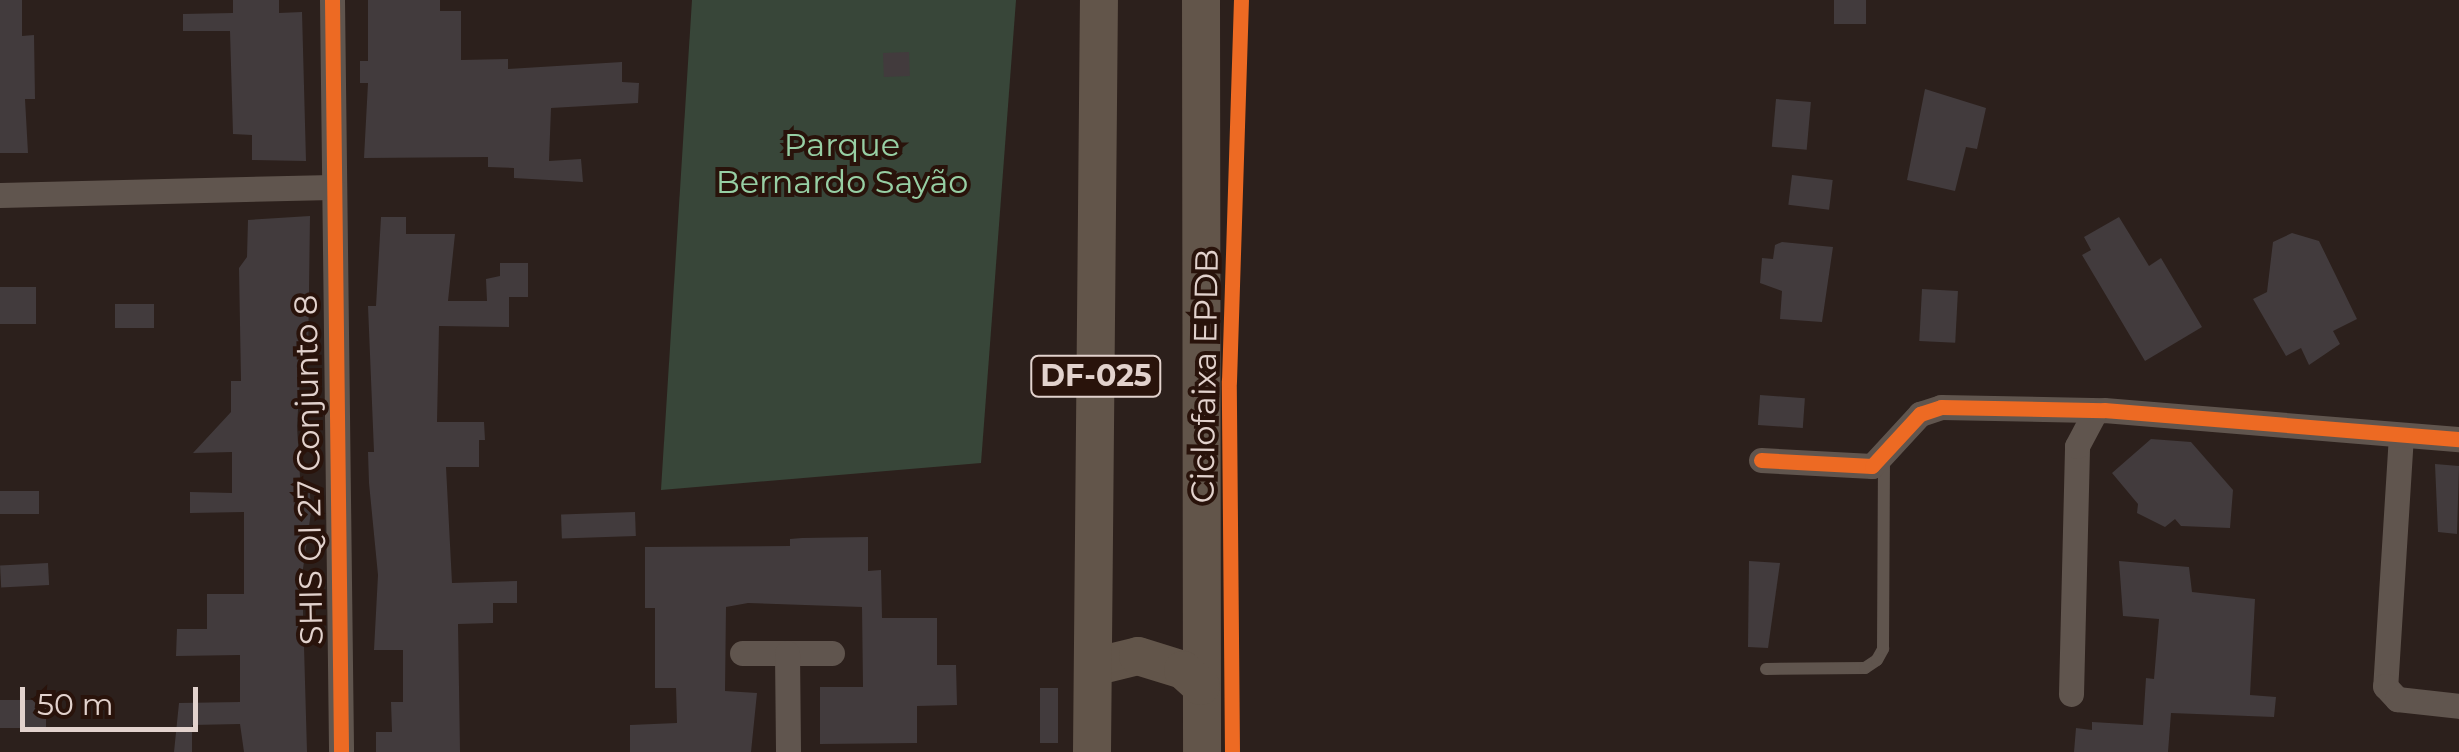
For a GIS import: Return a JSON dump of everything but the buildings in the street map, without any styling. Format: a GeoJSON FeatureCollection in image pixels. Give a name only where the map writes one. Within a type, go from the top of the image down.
{"type":"FeatureCollection","features":[{"type":"Feature","properties":{"kind":"main road","name":"DF-025"},"geometry":{"type":"LineString","coordinates":[[1092,752],[1099,0]]}},
{"type":"Feature","properties":{"kind":"main road","name":"DF-025"},"geometry":{"type":"LineString","coordinates":[[1201,0],[1202,752]]}},
{"type":"Feature","properties":{"kind":"main road"},"geometry":{"type":"LineString","coordinates":[[1093,667],[1138,656],[1182,670],[1201,686]]}},
{"type":"Feature","properties":{"kind":"street","name":"SHIS QI 27 Conjunto 8"},"geometry":{"type":"LineString","coordinates":[[332,0],[341,752]]}},
{"type":"Feature","properties":{"kind":"street"},"geometry":{"type":"LineString","coordinates":[[0,194],[332,187]]}},
{"type":"Feature","properties":{"kind":"street"},"geometry":{"type":"LineString","coordinates":[[1761,460],[1872,466],[1884,460],[1920,414],[1941,407],[2094,414],[2104,410],[2459,439]]}},
{"type":"Feature","properties":{"kind":"street"},"geometry":{"type":"LineString","coordinates":[[2072,694],[2076,446],[2094,414]]}},
{"type":"Feature","properties":{"kind":"street"},"geometry":{"type":"LineString","coordinates":[[2401,434],[2384,686],[2397,699],[2459,706]]}},
{"type":"Feature","properties":{"kind":"street"},"geometry":{"type":"LineString","coordinates":[[742,653],[832,653]]}},
{"type":"Feature","properties":{"kind":"street"},"geometry":{"type":"LineString","coordinates":[[787,653],[788,752]]}},
{"type":"Feature","properties":{"kind":"lane"},"geometry":{"type":"LineString","coordinates":[[1766,669],[1865,668],[1877,660],[1882,649],[1884,460]]}},
{"type":"Feature","properties":{"kind":"green space","name":"Parque Bernardo Sayão"},"geometry":{"type":"Polygon","coordinates":[[[692,0],[1016,0],[981,463],[661,490],[692,0]]]}},
{"type":"Feature","properties":{"kind":"cycle path"},"geometry":{"type":"LineString","coordinates":[[332,0],[341,752]]}},
{"type":"Feature","properties":{"kind":"cycle path","name":"Ciclofaixa EPDB"},"geometry":{"type":"LineString","coordinates":[[1232,752],[1229,381],[1241,0]]}},
{"type":"Feature","properties":{"kind":"cycle path"},"geometry":{"type":"LineString","coordinates":[[1761,460],[1872,466],[1920,414],[1941,407],[2104,410],[2459,439]]}}]}
